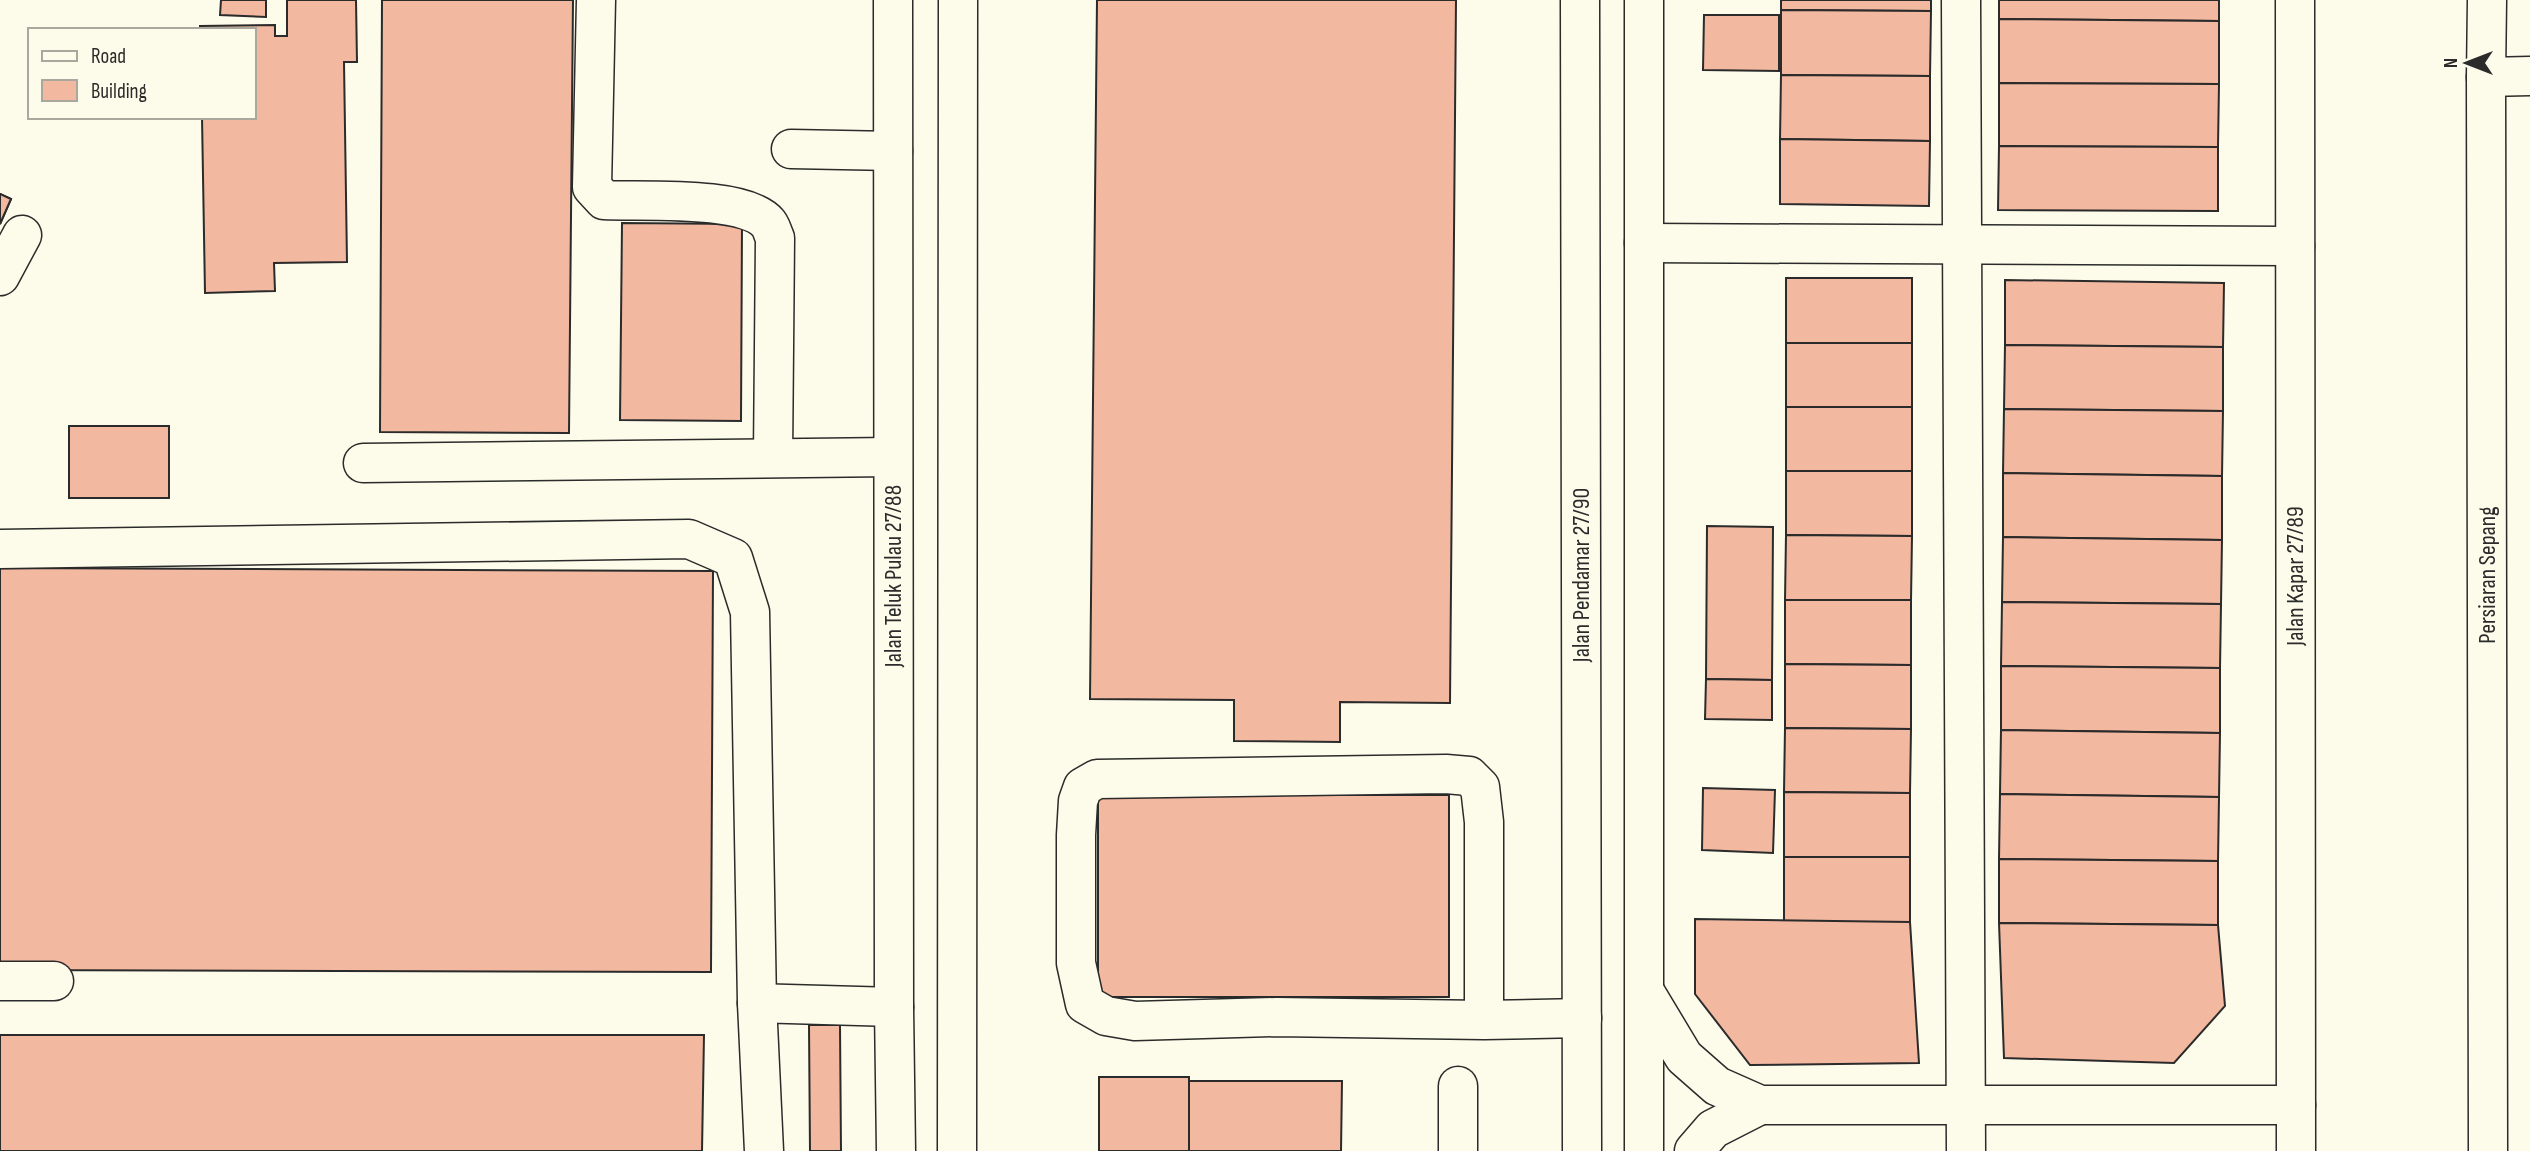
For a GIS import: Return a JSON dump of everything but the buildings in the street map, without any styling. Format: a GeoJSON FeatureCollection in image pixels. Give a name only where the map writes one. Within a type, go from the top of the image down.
{"type":"FeatureCollection","features":[{"type":"Feature","properties":{"kind":"street"},"geometry":{"type":"LineString","coordinates":[[596,0],[592,187],[604,200],[726,204],[749,211],[768,222],[775,238],[774,457]]}},
{"type":"Feature","properties":{"kind":"street","name":"Jalan Teluk Pulau 27/88"},"geometry":{"type":"LineString","coordinates":[[893,0],[892,457],[896,1151]]}},
{"type":"Feature","properties":{"kind":"street"},"geometry":{"type":"LineString","coordinates":[[957,1151],[958,0]]}},
{"type":"Feature","properties":{"kind":"street","name":"Jalan Pendamar 27/90"},"geometry":{"type":"LineString","coordinates":[[1580,0],[1582,1151]]}},
{"type":"Feature","properties":{"kind":"street"},"geometry":{"type":"LineString","coordinates":[[1644,0],[1644,1151]]}},
{"type":"Feature","properties":{"kind":"street"},"geometry":{"type":"LineString","coordinates":[[1961,0],[1966,1151]]}},
{"type":"Feature","properties":{"kind":"street","name":"Jalan Kapar 27/89"},"geometry":{"type":"LineString","coordinates":[[2295,0],[2296,1151]]}},
{"type":"Feature","properties":{"kind":"street","name":"Persiaran Sepang"},"geometry":{"type":"LineString","coordinates":[[2487,0],[2488,1151]]}},
{"type":"Feature","properties":{"kind":"street"},"geometry":{"type":"LineString","coordinates":[[2486,77],[2530,76]]}},
{"type":"Feature","properties":{"kind":"street"},"geometry":{"type":"LineString","coordinates":[[791,149],[893,151]]}},
{"type":"Feature","properties":{"kind":"street"},"geometry":{"type":"LineString","coordinates":[[0,276],[22,235]]}},
{"type":"Feature","properties":{"kind":"street"},"geometry":{"type":"LineString","coordinates":[[1644,243],[2295,246]]}},
{"type":"Feature","properties":{"kind":"street"},"geometry":{"type":"LineString","coordinates":[[363,463],[892,457]]}},
{"type":"Feature","properties":{"kind":"street"},"geometry":{"type":"LineString","coordinates":[[0,549],[689,539],[733,558],[750,612],[757,1003],[764,1151]]}},
{"type":"Feature","properties":{"kind":"street"},"geometry":{"type":"LineString","coordinates":[[1484,1020],[1484,822],[1480,787],[1469,776],[1446,774],[1097,779],[1083,787],[1078,802],[1076,835],[1076,963],[1085,1004],[1106,1016],[1135,1021],[1276,1017],[1484,1020],[1582,1018]]}},
{"type":"Feature","properties":{"kind":"street"},"geometry":{"type":"LineString","coordinates":[[0,981],[54,981]]}},
{"type":"Feature","properties":{"kind":"street"},"geometry":{"type":"LineString","coordinates":[[1644,990],[1684,1056],[1717,1086],[1760,1105],[2296,1105]]}},
{"type":"Feature","properties":{"kind":"street"},"geometry":{"type":"LineString","coordinates":[[757,1003],[894,1007]]}},
{"type":"Feature","properties":{"kind":"street"},"geometry":{"type":"LineString","coordinates":[[1458,1086],[1458,1151]]}},
{"type":"Feature","properties":{"kind":"street"},"geometry":{"type":"LineString","coordinates":[[1694,1151],[1713,1129],[1760,1105]]}}]}
